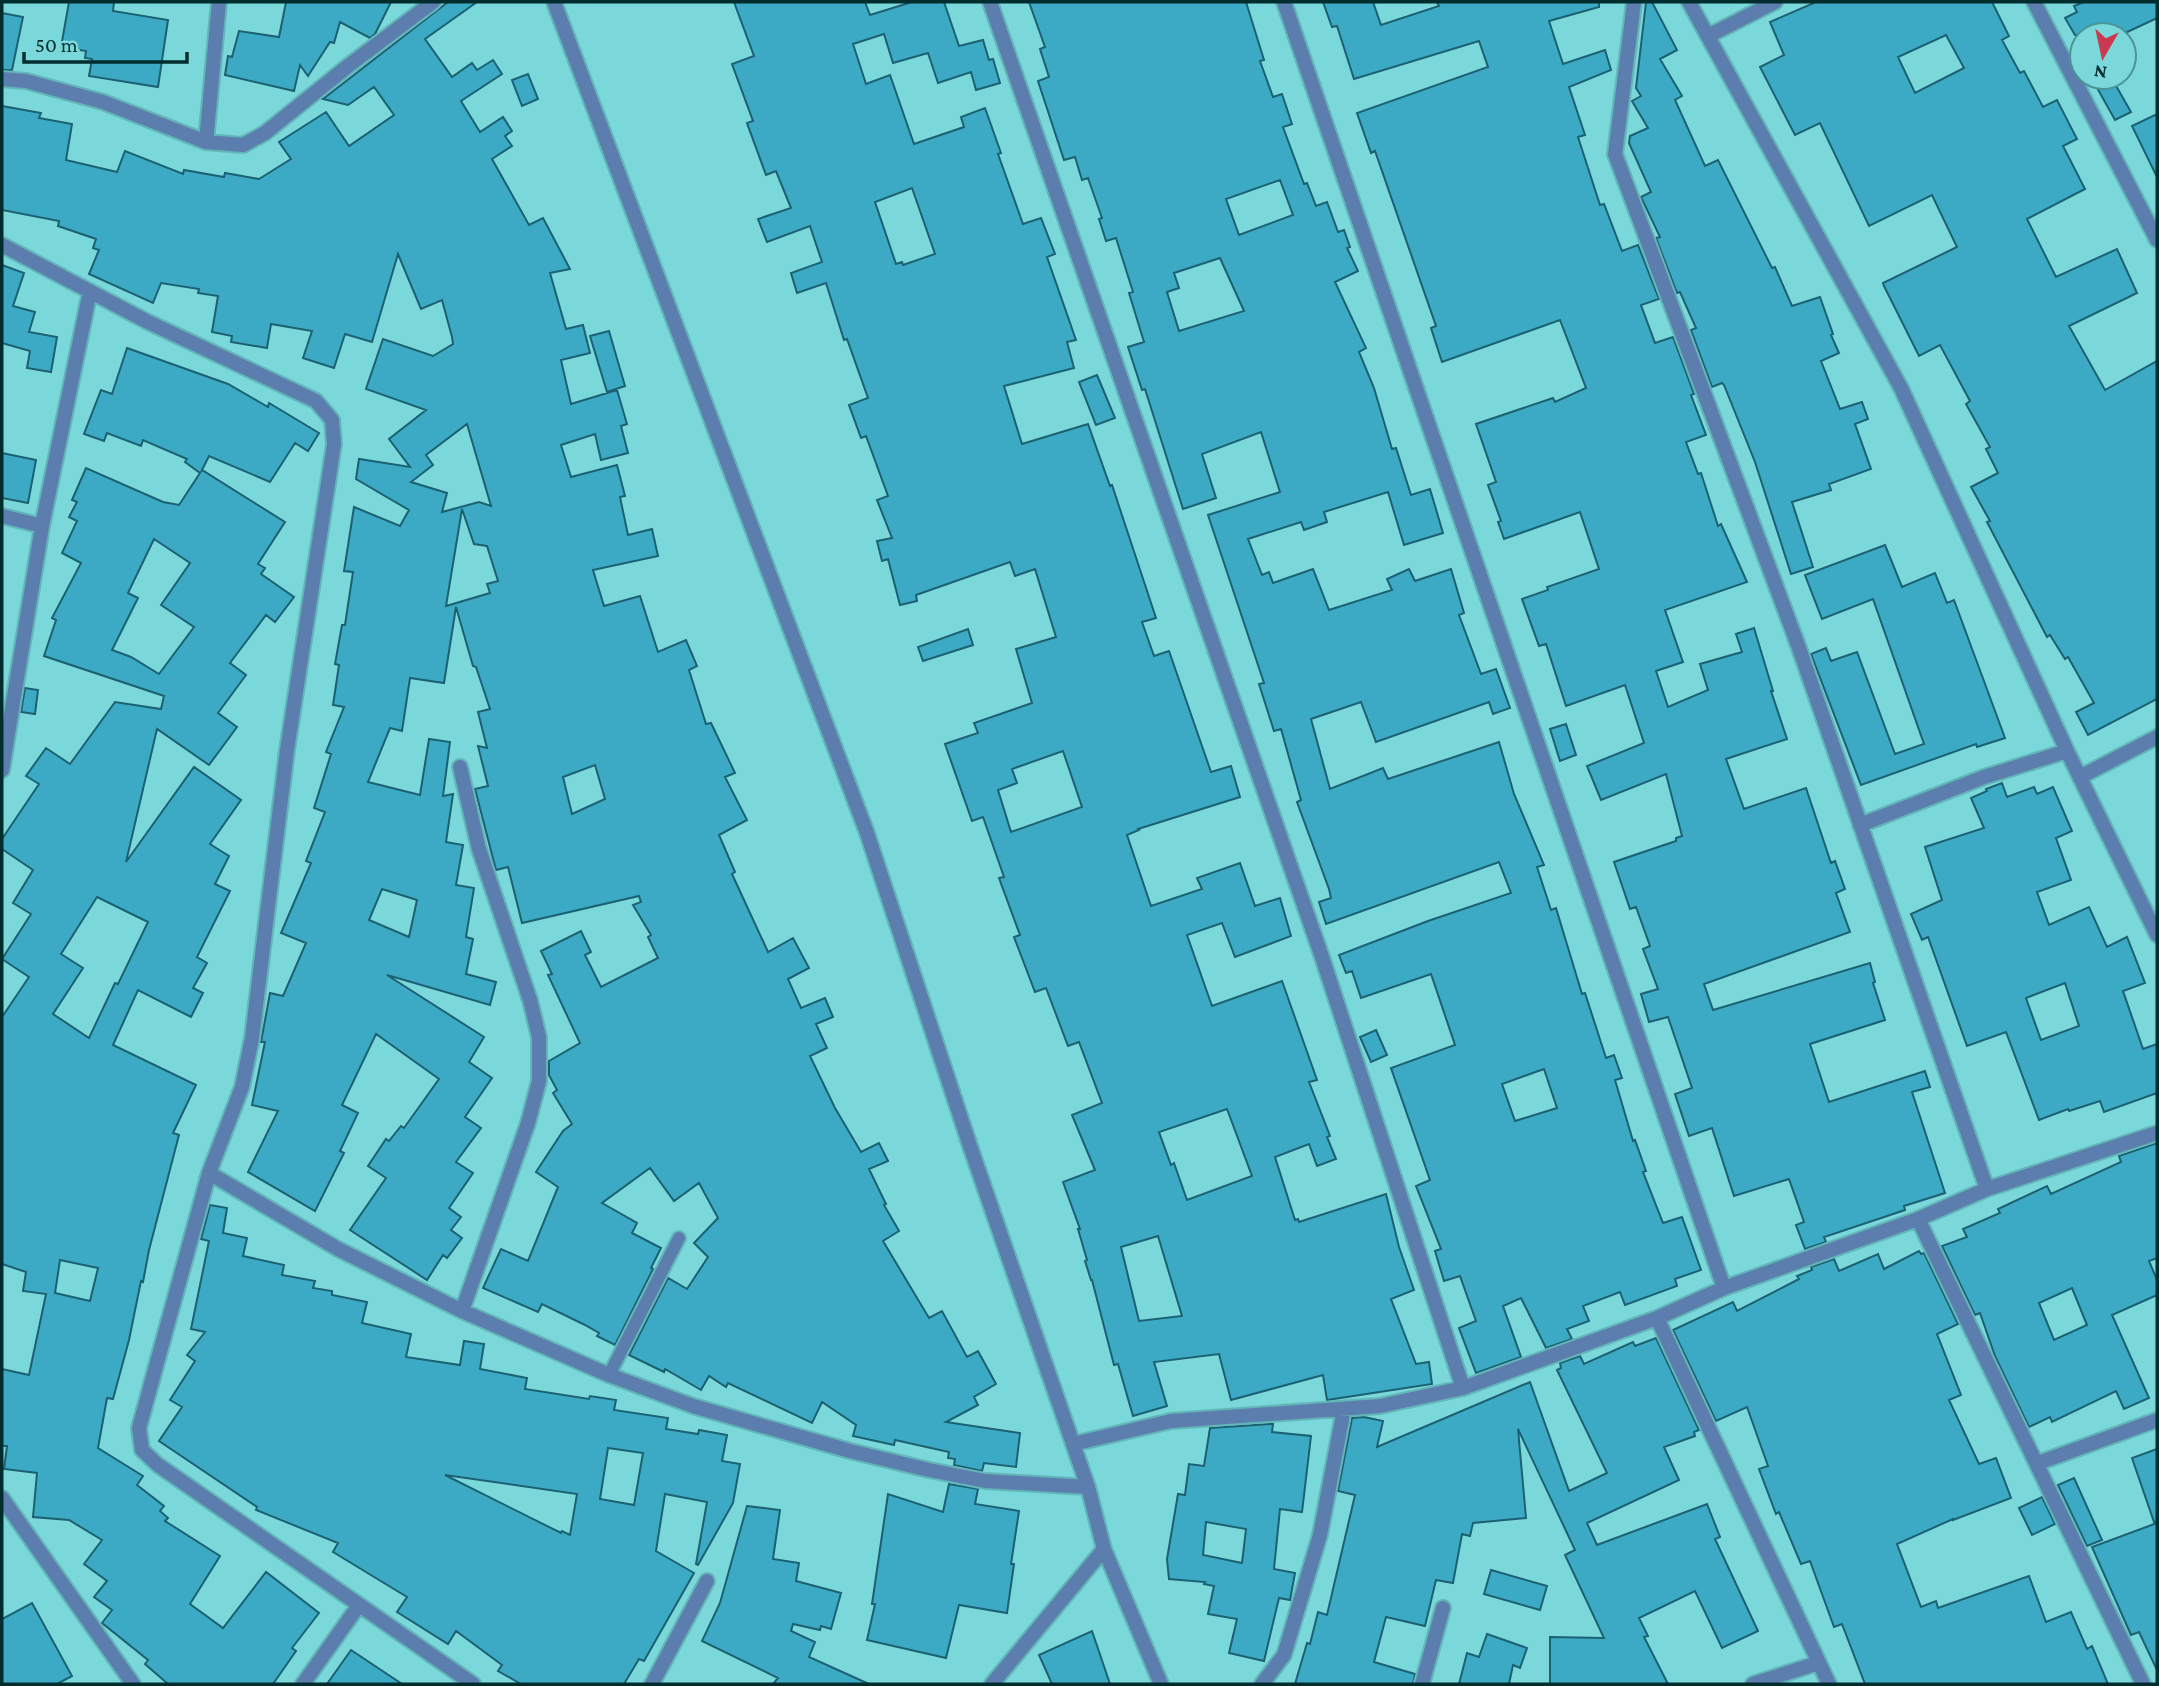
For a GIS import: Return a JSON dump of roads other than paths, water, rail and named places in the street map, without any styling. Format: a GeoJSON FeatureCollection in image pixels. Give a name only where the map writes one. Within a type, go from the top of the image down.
{"type":"FeatureCollection","features":[{"type":"Feature","properties":{"kind":"street"},"geometry":{"type":"LineString","coordinates":[[206,142],[219,2]]}},
{"type":"Feature","properties":{"kind":"street"},"geometry":{"type":"LineString","coordinates":[[2,79],[26,81],[103,102],[206,142],[243,145],[256,140],[433,2]]}},
{"type":"Feature","properties":{"kind":"street"},"geometry":{"type":"LineString","coordinates":[[554,2],[867,833],[1088,1487],[1104,1549],[1161,1684]]}},
{"type":"Feature","properties":{"kind":"street"},"geometry":{"type":"LineString","coordinates":[[990,2],[1322,957],[1462,1388]]}},
{"type":"Feature","properties":{"kind":"street"},"geometry":{"type":"LineString","coordinates":[[1284,2],[1724,1288]]}},
{"type":"Feature","properties":{"kind":"street"},"geometry":{"type":"LineString","coordinates":[[1634,2],[1615,154],[1799,648],[1987,1189]]}},
{"type":"Feature","properties":{"kind":"street"},"geometry":{"type":"LineString","coordinates":[[1689,2],[1901,388],[2067,751],[2157,935]]}},
{"type":"Feature","properties":{"kind":"street"},"geometry":{"type":"LineString","coordinates":[[1708,36],[1775,2]]}},
{"type":"Feature","properties":{"kind":"street"},"geometry":{"type":"LineString","coordinates":[[2035,2],[2157,240]]}},
{"type":"Feature","properties":{"kind":"street"},"geometry":{"type":"LineString","coordinates":[[2,245],[148,322],[316,401],[332,420],[334,444],[287,750],[252,1038],[242,1087],[209,1173],[139,1428],[142,1450],[158,1465],[473,1684]]}},
{"type":"Feature","properties":{"kind":"street"},"geometry":{"type":"LineString","coordinates":[[2,770],[42,526],[90,291]]}},
{"type":"Feature","properties":{"kind":"street"},"geometry":{"type":"LineString","coordinates":[[2,516],[42,526]]}},
{"type":"Feature","properties":{"kind":"street"},"geometry":{"type":"LineString","coordinates":[[2080,777],[2157,737]]}},
{"type":"Feature","properties":{"kind":"street"},"geometry":{"type":"LineString","coordinates":[[1860,825],[1984,777],[2067,751]]}},
{"type":"Feature","properties":{"kind":"street"},"geometry":{"type":"LineString","coordinates":[[460,767],[479,849],[530,1000],[539,1037],[539,1081],[528,1122],[462,1311]]}},
{"type":"Feature","properties":{"kind":"street"},"geometry":{"type":"LineString","coordinates":[[1073,1444],[1171,1421],[1344,1409],[1413,1400],[1462,1388],[1657,1318],[1724,1288],[1918,1219],[1987,1189],[2157,1133]]}},
{"type":"Feature","properties":{"kind":"street"},"geometry":{"type":"LineString","coordinates":[[209,1173],[338,1249],[462,1311],[609,1375],[693,1406],[916,1467],[985,1481],[1088,1487]]}},
{"type":"Feature","properties":{"kind":"street"},"geometry":{"type":"LineString","coordinates":[[1918,1219],[2143,1684]]}},
{"type":"Feature","properties":{"kind":"street"},"geometry":{"type":"LineString","coordinates":[[1657,1318],[1829,1684]]}},
{"type":"Feature","properties":{"kind":"street"},"geometry":{"type":"LineString","coordinates":[[1262,1684],[1284,1655],[1308,1575],[1329,1494],[1344,1409]]}},
{"type":"Feature","properties":{"kind":"street"},"geometry":{"type":"LineString","coordinates":[[2038,1463],[2157,1420]]}},
{"type":"Feature","properties":{"kind":"street"},"geometry":{"type":"LineString","coordinates":[[2,1498],[133,1684]]}},
{"type":"Feature","properties":{"kind":"street"},"geometry":{"type":"LineString","coordinates":[[992,1684],[1104,1549]]}},
{"type":"Feature","properties":{"kind":"street"},"geometry":{"type":"LineString","coordinates":[[652,1684],[707,1581]]}},
{"type":"Feature","properties":{"kind":"street"},"geometry":{"type":"LineString","coordinates":[[303,1684],[359,1605]]}},
{"type":"Feature","properties":{"kind":"street"},"geometry":{"type":"LineString","coordinates":[[1422,1684],[1443,1608]]}},
{"type":"Feature","properties":{"kind":"street"},"geometry":{"type":"LineString","coordinates":[[1753,1684],[1818,1663]]}},
{"type":"Feature","properties":{"kind":"lane"},"geometry":{"type":"LineString","coordinates":[[609,1375],[679,1238]]}}]}
